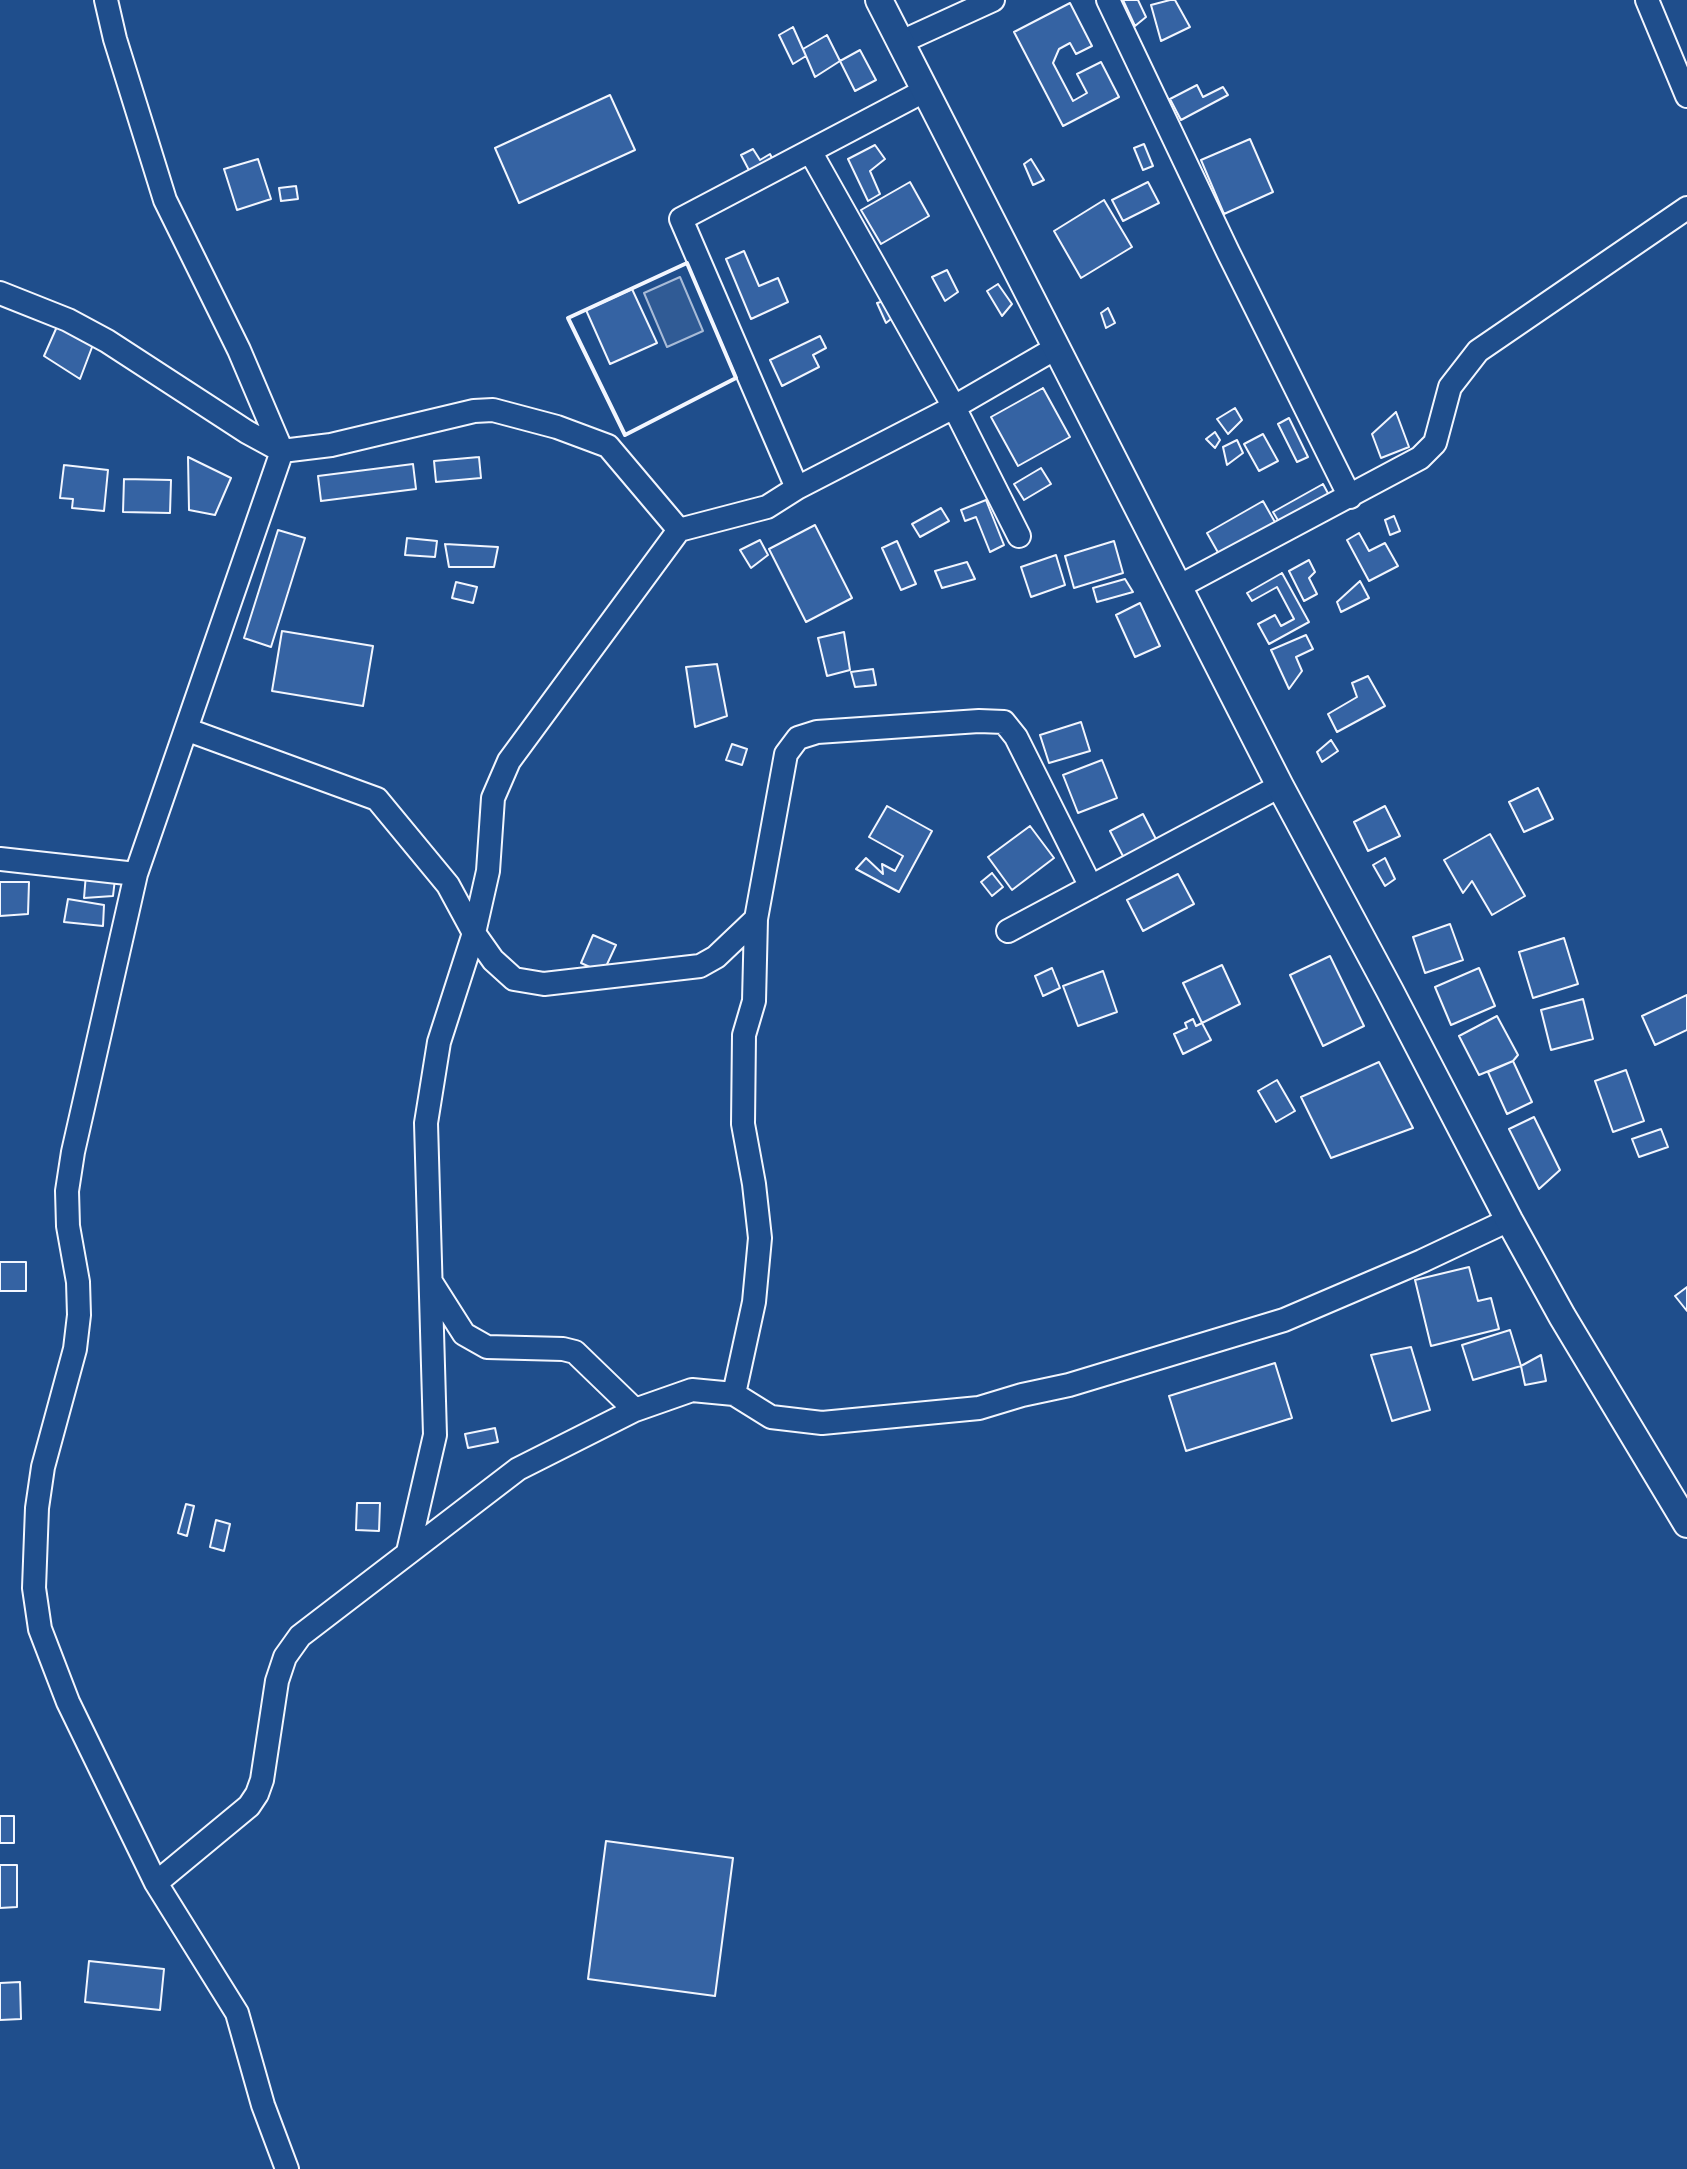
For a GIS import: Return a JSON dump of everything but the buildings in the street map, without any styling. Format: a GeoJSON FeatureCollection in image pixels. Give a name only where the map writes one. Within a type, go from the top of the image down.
{"type":"FeatureCollection","features":[{"type":"Feature","properties":{"kind":"main road"},"geometry":{"type":"LineString","coordinates":[[879,0],[1280,786],[1509,1220],[1562,1316],[1687,1524]]}},
{"type":"Feature","properties":{"kind":"street"},"geometry":{"type":"LineString","coordinates":[[106,0],[165,200],[239,350],[282,451],[136,874],[73,1152],[67,1191],[68,1226],[78,1282],[79,1315],[75,1349],[43,1467],[35,1535],[34,1588],[40,1629],[51,1664],[156,1883],[237,2013],[263,2105],[287,2169]]}},
{"type":"Feature","properties":{"kind":"street"},"geometry":{"type":"LineString","coordinates":[[901,42],[993,0]]}},
{"type":"Feature","properties":{"kind":"street"},"geometry":{"type":"LineString","coordinates":[[1108,0],[1228,252],[1350,497]]}},
{"type":"Feature","properties":{"kind":"street"},"geometry":{"type":"LineString","coordinates":[[1647,0],[1687,96]]}},
{"type":"Feature","properties":{"kind":"street"},"geometry":{"type":"LineString","coordinates":[[797,488],[681,219],[924,91]]}},
{"type":"Feature","properties":{"kind":"street"},"geometry":{"type":"LineString","coordinates":[[810,151],[954,407],[1019,536]]}},
{"type":"Feature","properties":{"kind":"street"},"geometry":{"type":"LineString","coordinates":[[1180,586],[1420,458],[1435,443],[1450,387],[1478,351],[1687,208]]}},
{"type":"Feature","properties":{"kind":"street"},"geometry":{"type":"LineString","coordinates":[[0,293],[68,320],[107,341],[247,432],[282,451],[331,445],[474,411],[493,410],[557,427],[608,446],[679,530]]}},
{"type":"Feature","properties":{"kind":"street"},"geometry":{"type":"LineString","coordinates":[[408,1552],[435,1435],[426,1123],[439,1042],[474,933],[488,871],[493,798],[509,761],[679,530],[767,507],[797,488],[954,407],[1056,348]]}},
{"type":"Feature","properties":{"kind":"street"},"geometry":{"type":"LineString","coordinates":[[734,1394],[754,1302],[760,1238],[743,1124],[744,1035],[754,1001],[756,919],[786,754],[798,738],[817,732],[1004,722],[1016,737],[1091,887]]}},
{"type":"Feature","properties":{"kind":"street"},"geometry":{"type":"LineString","coordinates":[[188,730],[377,799],[448,885],[474,933],[493,960],[514,979],[544,984],[700,966],[716,957],[756,919]]}},
{"type":"Feature","properties":{"kind":"street"},"geometry":{"type":"LineString","coordinates":[[1008,931],[1280,786]]}},
{"type":"Feature","properties":{"kind":"street"},"geometry":{"type":"LineString","coordinates":[[0,859],[136,874]]}},
{"type":"Feature","properties":{"kind":"street"},"geometry":{"type":"LineString","coordinates":[[156,1883],[249,1806],[257,1794],[262,1780],[277,1681],[285,1657],[300,1636],[518,1469],[635,1410],[692,1390],[734,1394],[771,1417],[822,1423],[979,1408],[1069,1385],[1284,1320],[1509,1220]]}},
{"type":"Feature","properties":{"kind":"street"},"geometry":{"type":"LineString","coordinates":[[431,1281],[464,1334],[487,1347],[575,1352],[635,1410]]}},
{"type":"Feature","properties":{"kind":"shaded area"},"geometry":{"type":"Polygon","coordinates":[[[680,277],[703,331],[667,347],[644,293],[680,277]]]}},
{"type":"Feature","properties":{"kind":"wall"},"geometry":{"type":"LineString","coordinates":[[687,263],[736,378],[625,435],[568,318],[687,263]]}}]}
